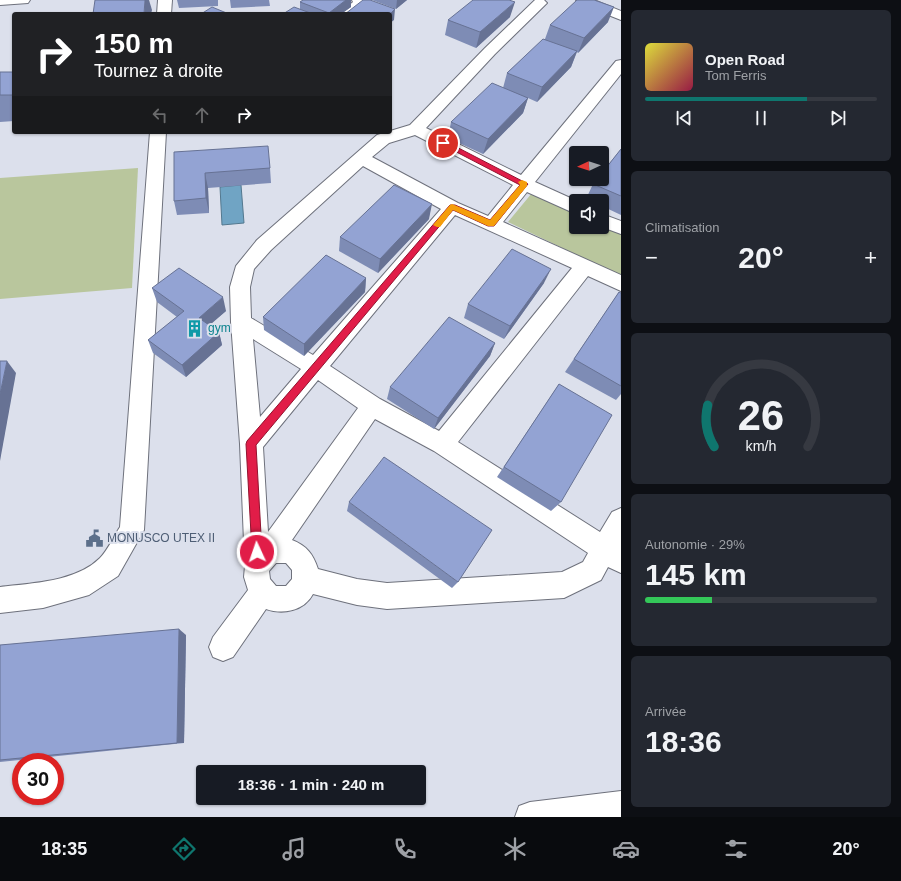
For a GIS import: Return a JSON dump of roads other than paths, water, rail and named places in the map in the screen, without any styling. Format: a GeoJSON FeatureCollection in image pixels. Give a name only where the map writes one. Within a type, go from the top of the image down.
{"type":"FeatureCollection","features":[{"type":"Feature","properties":{"kind":"street"},"geometry":{"type":"LineString","coordinates":[[0,1],[23,0]]}},
{"type":"Feature","properties":{"kind":"street"},"geometry":{"type":"LineString","coordinates":[[164,12],[165,0]]}},
{"type":"Feature","properties":{"kind":"street"},"geometry":{"type":"LineString","coordinates":[[349,12],[360,3],[359,0]]}},
{"type":"Feature","properties":{"kind":"street"},"geometry":{"type":"LineString","coordinates":[[584,0],[621,16]]}},
{"type":"Feature","properties":{"kind":"street"},"geometry":{"type":"LineString","coordinates":[[223,647],[262,572],[275,551],[283,550],[298,556],[306,571],[306,579],[303,588],[297,594],[290,599],[280,600],[270,598],[262,572],[241,322],[240,287],[245,266],[264,245],[383,139],[402,130],[490,51],[540,3]]}},
{"type":"Feature","properties":{"kind":"street"},"geometry":{"type":"LineString","coordinates":[[491,224],[621,64]]}},
{"type":"Feature","properties":{"kind":"street"},"geometry":{"type":"LineString","coordinates":[[402,130],[569,205]]}},
{"type":"Feature","properties":{"kind":"street"},"geometry":{"type":"LineString","coordinates":[[0,600],[43,595],[80,586],[108,567],[132,530],[158,134]]}},
{"type":"Feature","properties":{"kind":"street"},"geometry":{"type":"LineString","coordinates":[[362,159],[452,207],[621,284]]}},
{"type":"Feature","properties":{"kind":"street"},"geometry":{"type":"LineString","coordinates":[[251,444],[452,207]]}},
{"type":"Feature","properties":{"kind":"street"},"geometry":{"type":"LineString","coordinates":[[609,223],[621,228]]}},
{"type":"Feature","properties":{"kind":"street"},"geometry":{"type":"LineString","coordinates":[[442,444],[584,266]]}},
{"type":"Feature","properties":{"kind":"street"},"geometry":{"type":"LineString","coordinates":[[241,322],[315,367],[372,406],[442,444],[613,554]]}},
{"type":"Feature","properties":{"kind":"street"},"geometry":{"type":"LineString","coordinates":[[262,572],[372,406]]}},
{"type":"Feature","properties":{"kind":"street"},"geometry":{"type":"LineString","coordinates":[[306,579],[350,590],[387,596],[564,585],[592,571],[613,554],[621,520]]}},
{"type":"Feature","properties":{"kind":"street"},"geometry":{"type":"LineString","coordinates":[[530,817],[621,806]]}},
{"type":"Feature","properties":{"kind":"water"},"geometry":{"type":"Polygon","coordinates":[[[241,185],[244,223],[222,225],[220,187],[241,185]]]}},
{"type":"Feature","properties":{"kind":"place","name":"gym"},"geometry":{"type":"Point","coordinates":[195,328]}},
{"type":"Feature","properties":{"kind":"place","name":"MONUSCO UTEX II"},"geometry":{"type":"Point","coordinates":[94,538]}}]}
